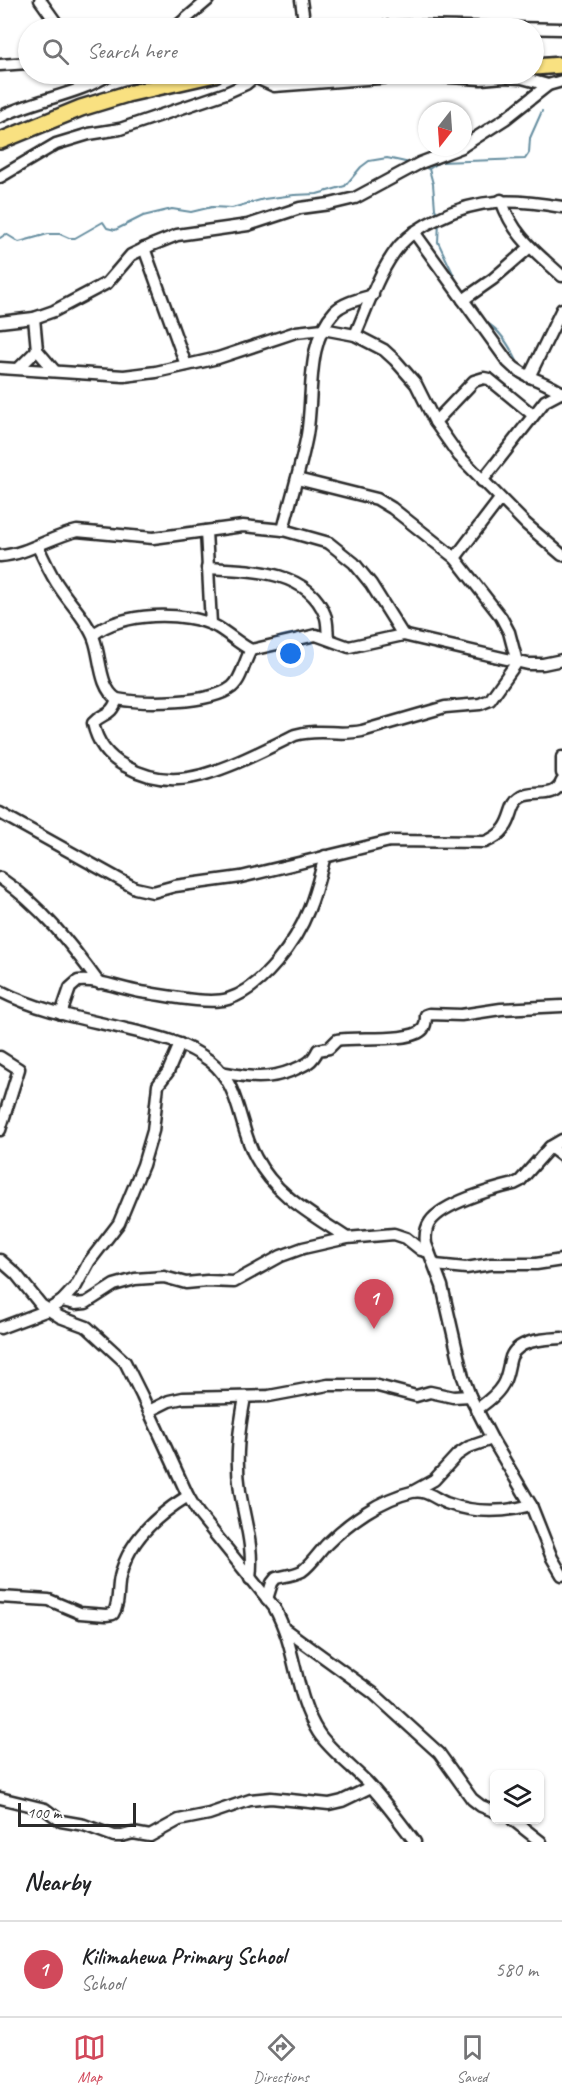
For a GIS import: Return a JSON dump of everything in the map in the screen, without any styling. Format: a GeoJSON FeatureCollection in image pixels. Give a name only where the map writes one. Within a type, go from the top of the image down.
{"type":"FeatureCollection","features":[{"type":"Feature","properties":{"kind":"highway"},"geometry":{"type":"LineString","coordinates":[[544,66],[562,65]]}},
{"type":"Feature","properties":{"kind":"highway"},"geometry":{"type":"LineString","coordinates":[[0,141],[81,108],[171,84]]}},
{"type":"Feature","properties":{"kind":"street"},"geometry":{"type":"LineString","coordinates":[[40,0],[53,18]]}},
{"type":"Feature","properties":{"kind":"street"},"geometry":{"type":"LineString","coordinates":[[187,18],[208,0]]}},
{"type":"Feature","properties":{"kind":"street"},"geometry":{"type":"LineString","coordinates":[[301,0],[304,18]]}},
{"type":"Feature","properties":{"kind":"street"},"geometry":{"type":"LineString","coordinates":[[544,29],[562,29]]}},
{"type":"Feature","properties":{"kind":"street"},"geometry":{"type":"LineString","coordinates":[[0,65],[18,64]]}},
{"type":"Feature","properties":{"kind":"street"},"geometry":{"type":"LineString","coordinates":[[472,140],[505,119],[548,85],[562,81]]}},
{"type":"Feature","properties":{"kind":"street"},"geometry":{"type":"LineString","coordinates":[[0,117],[16,109],[89,84]]}},
{"type":"Feature","properties":{"kind":"street"},"geometry":{"type":"LineString","coordinates":[[0,177],[56,144],[120,129],[246,84]]}},
{"type":"Feature","properties":{"kind":"street"},"geometry":{"type":"LineString","coordinates":[[271,84],[274,86],[300,84]]}},
{"type":"Feature","properties":{"kind":"street"},"geometry":{"type":"LineString","coordinates":[[544,84],[548,85]]}},
{"type":"Feature","properties":{"kind":"street"},"geometry":{"type":"LineString","coordinates":[[0,322],[34,318],[54,311],[106,283],[131,255],[177,235],[248,225],[300,208],[355,198],[420,163],[438,156]]}},
{"type":"Feature","properties":{"kind":"street"},"geometry":{"type":"LineString","coordinates":[[355,335],[395,253],[414,232],[469,205],[501,200],[562,207]]}},
{"type":"Feature","properties":{"kind":"street"},"geometry":{"type":"LineString","coordinates":[[501,200],[509,221],[519,236],[561,272]]}},
{"type":"Feature","properties":{"kind":"street"},"geometry":{"type":"LineString","coordinates":[[414,232],[508,362],[528,377],[562,392]]}},
{"type":"Feature","properties":{"kind":"street"},"geometry":{"type":"LineString","coordinates":[[462,300],[493,279],[530,247]]}},
{"type":"Feature","properties":{"kind":"street"},"geometry":{"type":"LineString","coordinates":[[144,248],[186,364]]}},
{"type":"Feature","properties":{"kind":"street"},"geometry":{"type":"LineString","coordinates":[[283,530],[307,436],[317,345],[323,329],[338,308],[373,295]]}},
{"type":"Feature","properties":{"kind":"street"},"geometry":{"type":"LineString","coordinates":[[528,377],[562,309]]}},
{"type":"Feature","properties":{"kind":"street"},"geometry":{"type":"LineString","coordinates":[[34,318],[37,350],[54,370]]}},
{"type":"Feature","properties":{"kind":"street"},"geometry":{"type":"LineString","coordinates":[[0,368],[124,376],[156,372],[218,358],[296,332],[323,329],[355,335],[384,350],[394,360],[416,384],[435,422],[459,456],[500,499],[562,555]]}},
{"type":"Feature","properties":{"kind":"street"},"geometry":{"type":"LineString","coordinates":[[19,369],[37,350]]}},
{"type":"Feature","properties":{"kind":"street"},"geometry":{"type":"LineString","coordinates":[[435,422],[474,381],[484,378],[533,415]]}},
{"type":"Feature","properties":{"kind":"street"},"geometry":{"type":"LineString","coordinates":[[482,481],[545,401],[562,392]]}},
{"type":"Feature","properties":{"kind":"street"},"geometry":{"type":"LineString","coordinates":[[117,699],[111,712],[93,723],[107,755],[134,771],[148,776],[160,779],[179,779],[212,771],[308,731],[348,734],[445,706],[480,704],[490,700],[497,692],[517,662],[509,632],[501,617],[455,558],[392,508],[377,500],[297,479]]}},
{"type":"Feature","properties":{"kind":"street"},"geometry":{"type":"LineString","coordinates":[[455,558],[500,499]]}},
{"type":"Feature","properties":{"kind":"street"},"geometry":{"type":"LineString","coordinates":[[0,556],[27,551],[56,537],[77,531],[153,538],[243,526],[283,530],[329,543],[354,563],[389,610],[403,635]]}},
{"type":"Feature","properties":{"kind":"street"},"geometry":{"type":"LineString","coordinates":[[206,531],[211,624]]}},
{"type":"Feature","properties":{"kind":"street"},"geometry":{"type":"LineString","coordinates":[[38,547],[58,587],[93,635],[105,685],[111,695],[117,699],[159,702],[209,696],[232,687],[251,650]]}},
{"type":"Feature","properties":{"kind":"street"},"geometry":{"type":"LineString","coordinates":[[207,567],[256,571],[280,576],[301,585],[315,597],[326,615],[327,638]]}},
{"type":"Feature","properties":{"kind":"street"},"geometry":{"type":"LineString","coordinates":[[93,635],[111,623],[168,616],[211,624],[251,650],[316,635],[349,647],[403,635],[517,662],[543,664],[562,660]]}},
{"type":"Feature","properties":{"kind":"street"},"geometry":{"type":"LineString","coordinates":[[562,758],[562,773]]}},
{"type":"Feature","properties":{"kind":"street"},"geometry":{"type":"LineString","coordinates":[[0,813],[135,888],[153,892],[175,886],[241,877],[376,843],[401,840],[485,842],[496,838],[504,831],[521,797],[550,792],[560,787],[562,781]]}},
{"type":"Feature","properties":{"kind":"street"},"geometry":{"type":"LineString","coordinates":[[61,1014],[74,983],[84,980],[135,991],[198,999],[226,999],[239,994],[266,973],[284,953],[297,933],[313,900],[325,856]]}},
{"type":"Feature","properties":{"kind":"street"},"geometry":{"type":"LineString","coordinates":[[0,878],[31,902],[69,943],[99,983]]}},
{"type":"Feature","properties":{"kind":"street"},"geometry":{"type":"LineString","coordinates":[[0,991],[32,1005],[61,1014],[100,1021],[180,1044],[198,1053],[212,1063],[230,1084],[237,1101],[248,1144],[269,1178],[299,1208],[347,1238]]}},
{"type":"Feature","properties":{"kind":"street"},"geometry":{"type":"LineString","coordinates":[[221,1072],[255,1078],[279,1076],[311,1062],[318,1050],[329,1048],[337,1040],[381,1039],[406,1036],[420,1031],[424,1029],[426,1015],[429,1014],[461,1015],[501,1009],[562,1006]]}},
{"type":"Feature","properties":{"kind":"street"},"geometry":{"type":"LineString","coordinates":[[0,1328],[48,1310],[62,1301],[76,1286],[89,1262],[123,1218],[153,1131],[158,1085],[168,1072],[180,1044]]}},
{"type":"Feature","properties":{"kind":"street"},"geometry":{"type":"LineString","coordinates":[[0,1057],[19,1069],[0,1130]]}},
{"type":"Feature","properties":{"kind":"street"},"geometry":{"type":"LineString","coordinates":[[562,1140],[550,1147],[514,1184],[473,1196],[437,1215],[426,1228],[425,1237],[442,1286],[463,1377],[470,1396],[492,1439],[531,1505],[552,1558],[562,1575]]}},
{"type":"Feature","properties":{"kind":"street"},"geometry":{"type":"LineString","coordinates":[[550,1147],[562,1156]]}},
{"type":"Feature","properties":{"kind":"street"},"geometry":{"type":"LineString","coordinates":[[62,1301],[75,1304],[86,1303],[114,1285],[135,1279],[164,1277],[186,1283],[234,1282],[281,1256],[303,1248],[347,1238],[394,1234],[406,1238],[421,1250],[429,1252]]}},
{"type":"Feature","properties":{"kind":"street"},"geometry":{"type":"LineString","coordinates":[[0,1260],[16,1274],[48,1310],[87,1327],[115,1353],[131,1373],[198,1513],[274,1607],[286,1630],[301,1693],[318,1733],[371,1787],[415,1842]]}},
{"type":"Feature","properties":{"kind":"street"},"geometry":{"type":"LineString","coordinates":[[435,1265],[466,1268],[491,1264],[536,1264],[562,1260]]}},
{"type":"Feature","properties":{"kind":"street"},"geometry":{"type":"LineString","coordinates":[[476,1410],[495,1395],[503,1385],[512,1354],[517,1349],[539,1340],[562,1338]]}},
{"type":"Feature","properties":{"kind":"street"},"geometry":{"type":"LineString","coordinates":[[149,1411],[169,1401],[183,1398],[269,1396],[328,1385],[354,1384],[394,1389],[416,1396],[430,1392],[453,1397],[470,1396]]}},
{"type":"Feature","properties":{"kind":"street"},"geometry":{"type":"LineString","coordinates":[[245,1398],[237,1446],[240,1492],[251,1541],[250,1579]]}},
{"type":"Feature","properties":{"kind":"street"},"geometry":{"type":"LineString","coordinates":[[267,1599],[276,1578],[303,1570],[326,1545],[357,1518],[369,1510],[434,1480],[457,1455],[469,1447],[492,1439]]}},
{"type":"Feature","properties":{"kind":"street"},"geometry":{"type":"LineString","coordinates":[[412,1492],[424,1492],[444,1502],[476,1510],[504,1511],[531,1505]]}},
{"type":"Feature","properties":{"kind":"street"},"geometry":{"type":"LineString","coordinates":[[0,1597],[49,1600],[80,1612],[106,1616],[113,1614],[116,1609],[119,1579],[124,1564],[139,1536],[163,1512],[188,1496]]}},
{"type":"Feature","properties":{"kind":"street"},"geometry":{"type":"LineString","coordinates":[[286,1630],[373,1693],[439,1753],[472,1799],[490,1809]]}},
{"type":"Feature","properties":{"kind":"street"},"geometry":{"type":"LineString","coordinates":[[0,1798],[49,1810],[61,1821],[76,1823],[114,1836],[133,1833],[150,1836],[179,1820],[209,1814],[250,1800],[271,1798],[329,1804],[342,1801],[371,1787]]}},
{"type":"Feature","properties":{"kind":"street"},"geometry":{"type":"LineString","coordinates":[[518,1824],[541,1842]]}},
{"type":"Feature","properties":{"kind":"waterway"},"geometry":{"type":"LineString","coordinates":[[421,166],[429,169],[440,162],[525,159],[529,153],[530,138],[542,111]]}},
{"type":"Feature","properties":{"kind":"waterway"},"geometry":{"type":"LineString","coordinates":[[0,238],[6,234],[19,242],[48,234],[75,238],[103,222],[107,228],[115,230],[143,216],[172,209],[191,212],[212,207],[232,208],[264,199],[317,194],[345,186],[369,161],[387,158],[410,163]]}},
{"type":"Feature","properties":{"kind":"waterway"},"geometry":{"type":"LineString","coordinates":[[429,169],[435,209],[439,216]]}},
{"type":"Feature","properties":{"kind":"waterway"},"geometry":{"type":"LineString","coordinates":[[439,221],[438,242],[459,286]]}},
{"type":"Feature","properties":{"kind":"waterway"},"geometry":{"type":"LineString","coordinates":[[485,322],[500,334],[517,361]]}},
{"type":"Feature","properties":{"kind":"place","name":"Kilimahewa Primary School"},"geometry":{"type":"Point","coordinates":[374,1329]}}]}
